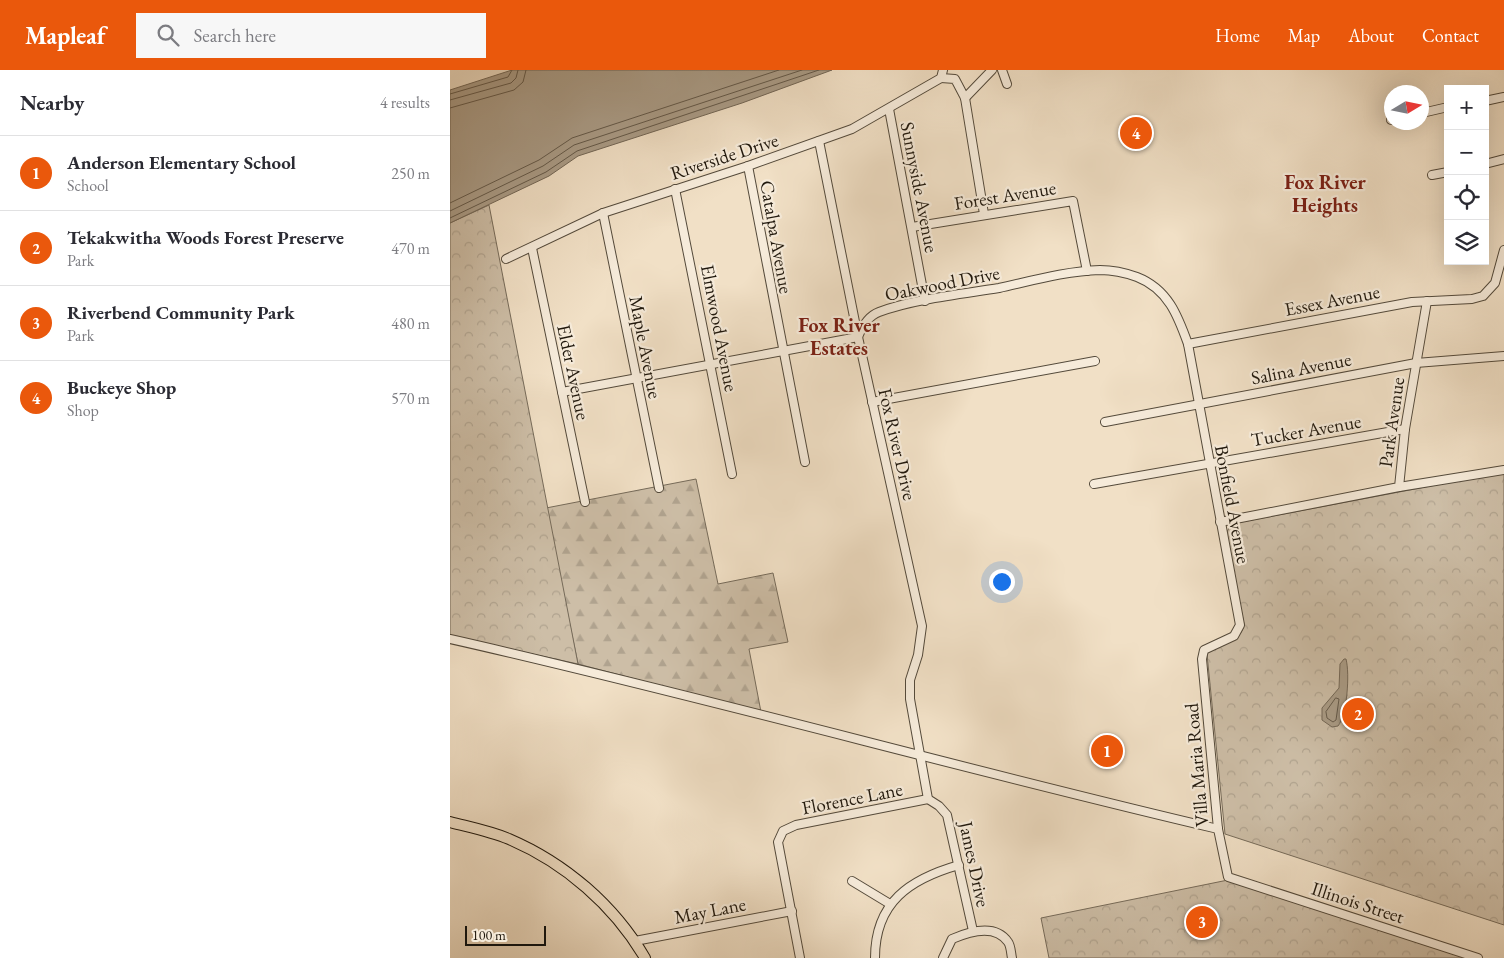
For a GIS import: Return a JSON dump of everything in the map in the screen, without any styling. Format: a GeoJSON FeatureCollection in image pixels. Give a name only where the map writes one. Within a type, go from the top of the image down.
{"type":"FeatureCollection","features":[{"type":"Feature","properties":{"kind":"main road"},"geometry":{"type":"LineString","coordinates":[[450,822],[507,838],[549,859],[597,897],[635,941],[645,958]]}},
{"type":"Feature","properties":{"kind":"street"},"geometry":{"type":"LineString","coordinates":[[965,98],[992,70]]}},
{"type":"Feature","properties":{"kind":"street"},"geometry":{"type":"LineString","coordinates":[[1002,70],[1007,84]]}},
{"type":"Feature","properties":{"kind":"street"},"geometry":{"type":"LineString","coordinates":[[942,74],[955,79],[965,98],[984,214]]}},
{"type":"Feature","properties":{"kind":"street","name":"Riverside Drive"},"geometry":{"type":"LineString","coordinates":[[506,260],[603,213],[748,166],[852,129],[889,110],[942,74]]}},
{"type":"Feature","properties":{"kind":"street"},"geometry":{"type":"LineString","coordinates":[[1489,100],[1504,98]]}},
{"type":"Feature","properties":{"kind":"street"},"geometry":{"type":"LineString","coordinates":[[1429,111],[1444,108]]}},
{"type":"Feature","properties":{"kind":"street","name":"Sunnyside Avenue"},"geometry":{"type":"LineString","coordinates":[[889,110],[925,301]]}},
{"type":"Feature","properties":{"kind":"street","name":"Fox River Drive"},"geometry":{"type":"LineString","coordinates":[[819,141],[858,337],[922,626],[918,656],[910,680],[910,699],[920,755]]}},
{"type":"Feature","properties":{"kind":"street"},"geometry":{"type":"LineString","coordinates":[[1489,163],[1504,160]]}},
{"type":"Feature","properties":{"kind":"street","name":"Catalpa Avenue"},"geometry":{"type":"LineString","coordinates":[[748,166],[782,351],[805,462]]}},
{"type":"Feature","properties":{"kind":"street"},"geometry":{"type":"LineString","coordinates":[[1432,176],[1444,173]]}},
{"type":"Feature","properties":{"kind":"street","name":"Elmwood Avenue"},"geometry":{"type":"LineString","coordinates":[[675,189],[732,474]]}},
{"type":"Feature","properties":{"kind":"street","name":"Forest Avenue"},"geometry":{"type":"LineString","coordinates":[[912,228],[984,214],[1073,201],[1087,271]]}},
{"type":"Feature","properties":{"kind":"street","name":"Maple Avenue"},"geometry":{"type":"LineString","coordinates":[[603,213],[659,488]]}},
{"type":"Feature","properties":{"kind":"street","name":"Elder Avenue"},"geometry":{"type":"LineString","coordinates":[[532,248],[585,502]]}},
{"type":"Feature","properties":{"kind":"street","name":"Essex Avenue"},"geometry":{"type":"LineString","coordinates":[[1188,344],[1412,302],[1472,299],[1483,296],[1495,283],[1504,250]]}},
{"type":"Feature","properties":{"kind":"street","name":"Oakwood Drive"},"geometry":{"type":"LineString","coordinates":[[858,337],[865,323],[878,312],[925,301],[1087,271],[1120,272],[1137,277],[1155,287],[1173,306],[1188,344]]}},
{"type":"Feature","properties":{"kind":"street","name":"Park Avenue"},"geometry":{"type":"LineString","coordinates":[[1220,522],[1398,487],[1405,429],[1427,301]]}},
{"type":"Feature","properties":{"kind":"street"},"geometry":{"type":"LineString","coordinates":[[562,392],[858,337]]}},
{"type":"Feature","properties":{"kind":"street","name":"Bonfield Avenue"},"geometry":{"type":"LineString","coordinates":[[1188,344],[1240,625],[1234,636],[1204,650]]}},
{"type":"Feature","properties":{"kind":"street","name":"Salina Avenue"},"geometry":{"type":"LineString","coordinates":[[1105,422],[1416,363],[1504,356]]}},
{"type":"Feature","properties":{"kind":"street"},"geometry":{"type":"LineString","coordinates":[[872,402],[1095,361]]}},
{"type":"Feature","properties":{"kind":"street","name":"Tucker Avenue"},"geometry":{"type":"LineString","coordinates":[[1094,484],[1405,429]]}},
{"type":"Feature","properties":{"kind":"street"},"geometry":{"type":"LineString","coordinates":[[1398,487],[1504,470]]}},
{"type":"Feature","properties":{"kind":"street"},"geometry":{"type":"LineString","coordinates":[[450,639],[1218,829]]}},
{"type":"Feature","properties":{"kind":"street","name":"Villa Maria Road"},"geometry":{"type":"LineString","coordinates":[[1204,650],[1202,659],[1218,829],[1228,876]]}},
{"type":"Feature","properties":{"kind":"street"},"geometry":{"type":"LineString","coordinates":[[920,755],[928,799]]}},
{"type":"Feature","properties":{"kind":"street","name":"Florence Lane"},"geometry":{"type":"LineString","coordinates":[[792,911],[778,842],[783,831],[796,826],[928,799]]}},
{"type":"Feature","properties":{"kind":"street","name":"James Drive"},"geometry":{"type":"LineString","coordinates":[[928,799],[939,806],[947,815],[973,930]]}},
{"type":"Feature","properties":{"kind":"street"},"geometry":{"type":"LineString","coordinates":[[875,958],[875,941],[890,904],[911,884],[931,873],[959,865]]}},
{"type":"Feature","properties":{"kind":"street","name":"Illinois Street"},"geometry":{"type":"LineString","coordinates":[[1228,876],[1478,958]]}},
{"type":"Feature","properties":{"kind":"street"},"geometry":{"type":"LineString","coordinates":[[852,881],[890,904]]}},
{"type":"Feature","properties":{"kind":"street"},"geometry":{"type":"LineString","coordinates":[[792,911],[800,958]]}},
{"type":"Feature","properties":{"kind":"street","name":"May Lane"},"geometry":{"type":"LineString","coordinates":[[635,941],[792,911]]}},
{"type":"Feature","properties":{"kind":"street"},"geometry":{"type":"LineString","coordinates":[[943,958],[952,939],[973,930],[990,932],[1000,936],[1009,943],[1012,958]]}},
{"type":"Feature","properties":{"kind":"green space"},"geometry":{"type":"Polygon","coordinates":[[[489,205],[578,664],[450,636],[450,223],[489,205]]]}},
{"type":"Feature","properties":{"kind":"green space"},"geometry":{"type":"Polygon","coordinates":[[[1504,472],[1504,925],[1225,834],[1207,654],[1238,636],[1244,624],[1226,534],[1231,524],[1504,472]]]}},
{"type":"Feature","properties":{"kind":"green space"},"geometry":{"type":"Polygon","coordinates":[[[696,479],[718,584],[773,573],[788,642],[749,649],[761,712],[578,664],[546,508],[696,479]]]}},
{"type":"Feature","properties":{"kind":"green space"},"geometry":{"type":"Polygon","coordinates":[[[1228,880],[1470,958],[1049,958],[1041,918],[1228,880]]]}},
{"type":"Feature","properties":{"kind":"water"},"geometry":{"type":"Polygon","coordinates":[[[512,70],[832,70],[742,103],[578,156],[549,176],[450,223],[450,90],[512,70]]]}},
{"type":"Feature","properties":{"kind":"water"},"geometry":{"type":"Polygon","coordinates":[[[1346,659],[1348,674],[1346,704],[1338,726],[1332,727],[1322,720],[1322,708],[1339,688],[1340,664],[1346,659]]]}},
{"type":"Feature","properties":{"kind":"place","name":"Buckeye Shop"},"geometry":{"type":"Point","coordinates":[1136,133]}},
{"type":"Feature","properties":{"kind":"place","name":"Tekakwitha Woods Forest Preserve"},"geometry":{"type":"Point","coordinates":[1358,714]}},
{"type":"Feature","properties":{"kind":"place","name":"Anderson Elementary School"},"geometry":{"type":"Point","coordinates":[1107,751]}},
{"type":"Feature","properties":{"kind":"place","name":"Riverbend Community Park"},"geometry":{"type":"Point","coordinates":[1202,922]}},
{"type":"Feature","properties":{"kind":"district","name":"Fox River Heights"},"geometry":{"type":"Point","coordinates":[1325,194]}},
{"type":"Feature","properties":{"kind":"district","name":"Fox River Estates"},"geometry":{"type":"Point","coordinates":[839,336]}}]}
